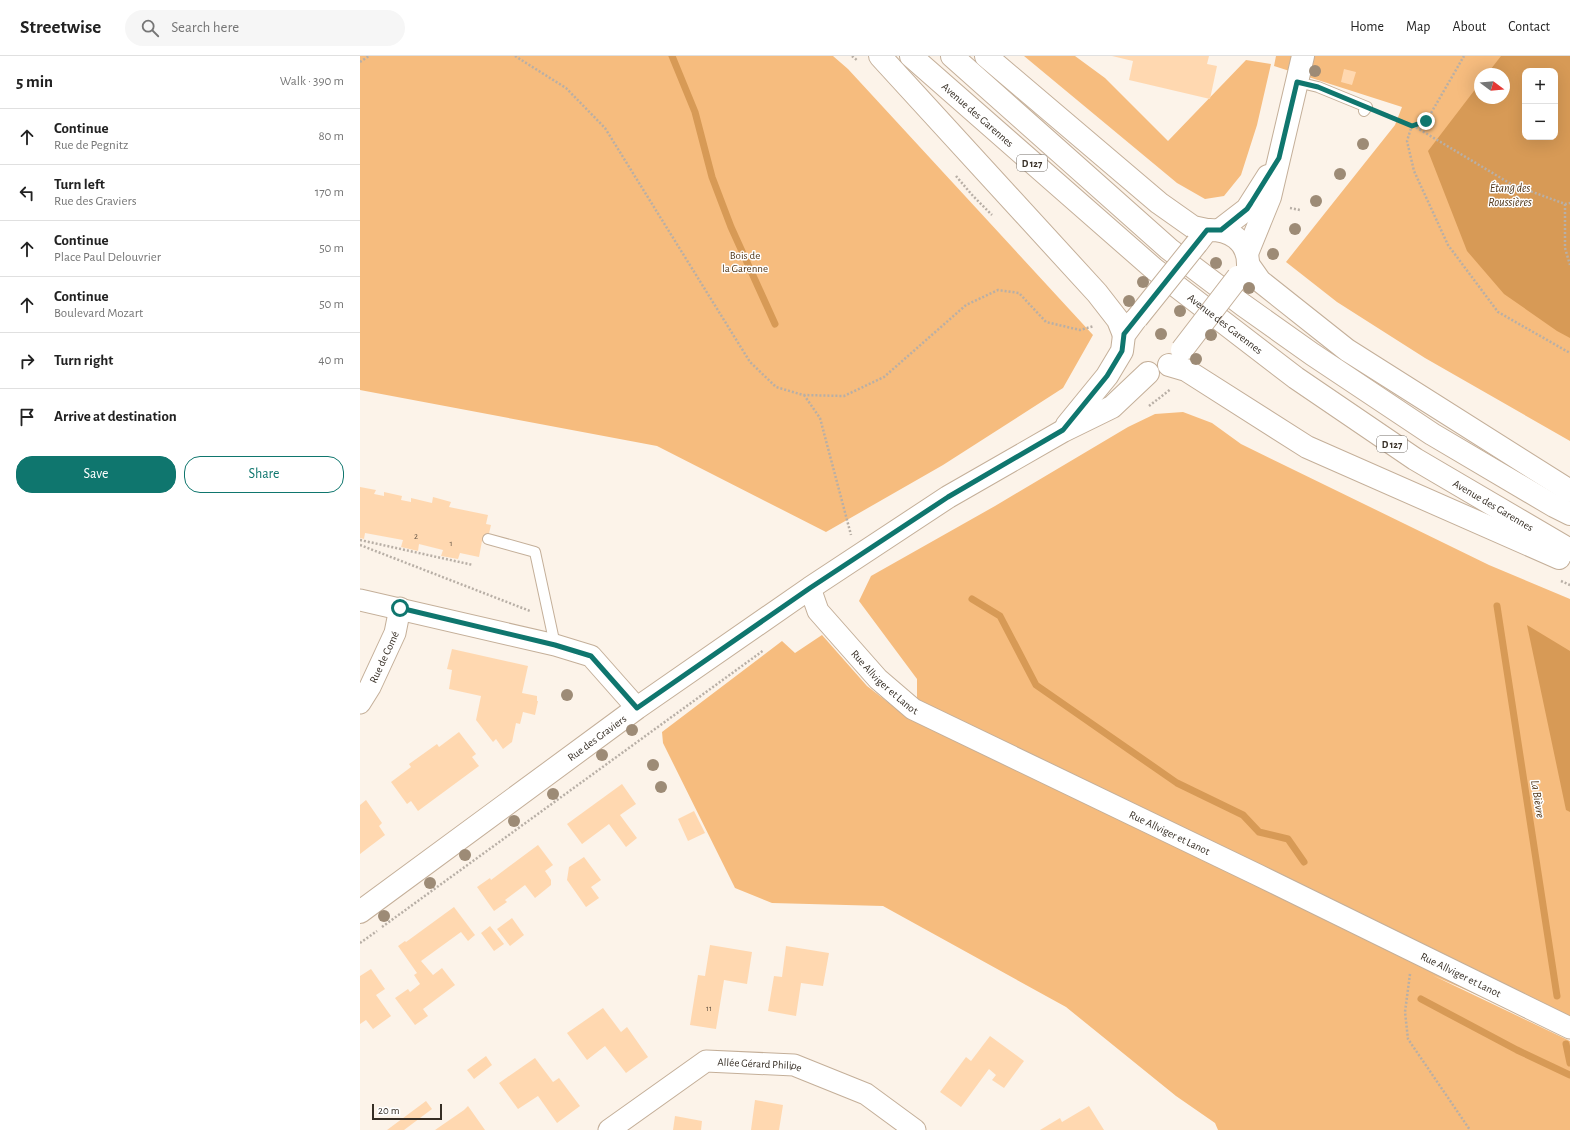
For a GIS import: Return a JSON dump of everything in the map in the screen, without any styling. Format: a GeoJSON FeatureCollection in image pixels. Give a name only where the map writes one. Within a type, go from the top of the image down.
{"type":"FeatureCollection","features":[{"type":"Feature","properties":{"kind":"main road"},"geometry":{"type":"LineString","coordinates":[[880,56],[1097,293],[1127,334],[1148,373],[1159,372],[1175,357],[1245,264],[1270,197],[1303,56]]}},
{"type":"Feature","properties":{"kind":"main road","name":"Avenue des Garennes"},"geometry":{"type":"LineString","coordinates":[[911,56],[1154,269],[1296,378],[1415,459],[1570,550]]}},
{"type":"Feature","properties":{"kind":"main road","name":"D 127"},"geometry":{"type":"LineString","coordinates":[[952,56],[1169,249],[1243,305],[1312,354],[1432,434],[1570,514]]}},
{"type":"Feature","properties":{"kind":"main road"},"geometry":{"type":"LineString","coordinates":[[986,56],[1159,203],[1193,227],[1208,234],[1235,237],[1245,264],[1260,282],[1347,350],[1570,491]]}},
{"type":"Feature","properties":{"kind":"main road","name":"Rue des Graviers"},"geometry":{"type":"LineString","coordinates":[[1063,430],[1107,376],[1127,334],[1208,234],[1247,209],[1279,158]]}},
{"type":"Feature","properties":{"kind":"main road"},"geometry":{"type":"LineString","coordinates":[[1175,357],[1186,370],[1307,447],[1570,562]]}},
{"type":"Feature","properties":{"kind":"main road","name":"Rue des Graviers"},"geometry":{"type":"LineString","coordinates":[[360,912],[637,708],[810,588],[948,497],[1063,430],[1112,406],[1148,373]]}},
{"type":"Feature","properties":{"kind":"street","name":"Rue Allviger et Lanot"},"geometry":{"type":"LineString","coordinates":[[810,588],[818,611],[878,679],[913,709],[1258,875],[1570,1028]]}},
{"type":"Feature","properties":{"kind":"street"},"geometry":{"type":"LineString","coordinates":[[360,600],[555,645],[591,656],[637,708]]}},
{"type":"Feature","properties":{"kind":"street","name":"Rue de Comé"},"geometry":{"type":"LineString","coordinates":[[360,703],[370,688],[395,633],[400,608]]}},
{"type":"Feature","properties":{"kind":"street","name":"Allée Gérard Philipe"},"geometry":{"type":"LineString","coordinates":[[609,1130],[706,1061],[794,1064],[866,1094],[915,1130]]}},
{"type":"Feature","properties":{"kind":"lane"},"geometry":{"type":"LineString","coordinates":[[1297,82],[1318,87],[1366,109]]}},
{"type":"Feature","properties":{"kind":"lane"},"geometry":{"type":"LineString","coordinates":[[488,539],[535,552],[555,645]]}},
{"type":"Feature","properties":{"kind":"path"},"geometry":{"type":"LineString","coordinates":[[360,62],[369,56]]}},
{"type":"Feature","properties":{"kind":"path"},"geometry":{"type":"LineString","coordinates":[[515,56],[566,88],[605,128],[750,362],[776,387],[803,395],[844,396],[884,376],[966,306],[998,290],[1019,293],[1046,322],[1080,330],[1098,325]]}},
{"type":"Feature","properties":{"kind":"path"},"geometry":{"type":"LineString","coordinates":[[1464,56],[1427,120],[1412,126],[1407,141],[1414,171],[1448,244],[1498,312],[1570,352]]}},
{"type":"Feature","properties":{"kind":"path"},"geometry":{"type":"LineString","coordinates":[[1366,109],[1412,126],[1511,184],[1565,204],[1570,203]]}},
{"type":"Feature","properties":{"kind":"path"},"geometry":{"type":"LineString","coordinates":[[1565,204],[1565,248],[1570,265]]}},
{"type":"Feature","properties":{"kind":"path"},"geometry":{"type":"LineString","coordinates":[[1285,206],[1300,210]]}},
{"type":"Feature","properties":{"kind":"path"},"geometry":{"type":"LineString","coordinates":[[803,395],[820,418],[851,535],[868,550]]}},
{"type":"Feature","properties":{"kind":"path"},"geometry":{"type":"LineString","coordinates":[[360,540],[473,565]]}},
{"type":"Feature","properties":{"kind":"path"},"geometry":{"type":"LineString","coordinates":[[360,545],[549,619]]}},
{"type":"Feature","properties":{"kind":"path"},"geometry":{"type":"LineString","coordinates":[[360,943],[770,646]]}},
{"type":"Feature","properties":{"kind":"path"},"geometry":{"type":"LineString","coordinates":[[1409,982],[1405,1012],[1408,1039],[1470,1130]]}},
{"type":"Feature","properties":{"kind":"green space","name":"Bois de la Garenne"},"geometry":{"type":"Polygon","coordinates":[[[360,56],[833,56],[848,69],[1093,335],[1063,388],[943,465],[826,532],[657,446],[360,390],[360,56]]]}},
{"type":"Feature","properties":{"kind":"green space"},"geometry":{"type":"Polygon","coordinates":[[[1024,56],[1075,56],[1105,78],[1168,141],[1246,60],[1271,64],[1257,125],[1241,175],[1224,196],[1205,199],[1177,183],[1024,56]]]}},
{"type":"Feature","properties":{"kind":"green space"},"geometry":{"type":"Polygon","coordinates":[[[1276,56],[1570,56],[1570,441],[1425,358],[1337,302],[1286,262],[1395,125],[1402,107],[1274,66],[1276,56]]]}},
{"type":"Feature","properties":{"kind":"green space"},"geometry":{"type":"Polygon","coordinates":[[[1183,412],[1212,423],[1241,444],[1489,565],[1570,599],[1570,1036],[1432,975],[1570,1041],[1570,1130],[1218,1130],[1215,1123],[1176,1096],[1066,1007],[883,906],[772,903],[735,888],[663,743],[662,732],[782,641],[795,653],[822,635],[867,686],[907,717],[917,703],[917,679],[859,601],[871,576],[995,506],[1128,427],[1155,414],[1183,412]]]}},
{"type":"Feature","properties":{"kind":"water","name":"Étang des Roussières"},"geometry":{"type":"Polygon","coordinates":[[[1501,56],[1570,56],[1570,338],[1557,331],[1504,294],[1467,251],[1428,151],[1474,91],[1474,104],[1510,104],[1510,68],[1492,68],[1501,56]]]}},
{"type":"Feature","properties":{"kind":"water"},"geometry":{"type":"Polygon","coordinates":[[[1527,625],[1570,651],[1570,812],[1566,810],[1527,625]]]}},
{"type":"Feature","properties":{"kind":"building"},"geometry":{"type":"Polygon","coordinates":[[[1112,56],[1209,56],[1207,64],[1217,66],[1210,99],[1129,80],[1133,61],[1112,56]]]}},
{"type":"Feature","properties":{"kind":"building"},"geometry":{"type":"Polygon","coordinates":[[[1344,69],[1356,72],[1352,85],[1341,82],[1344,69]]]}},
{"type":"Feature","properties":{"kind":"building"},"geometry":{"type":"Polygon","coordinates":[[[360,487],[376,490],[374,494],[384,496],[384,492],[402,496],[401,500],[411,502],[411,498],[432,503],[433,497],[451,502],[449,507],[488,515],[486,524],[491,525],[487,542],[482,541],[479,557],[460,553],[458,559],[441,556],[443,550],[419,544],[418,551],[401,547],[403,540],[365,533],[364,539],[360,538],[360,487]]]}},
{"type":"Feature","properties":{"kind":"building"},"geometry":{"type":"Polygon","coordinates":[[[452,649],[528,666],[522,693],[537,696],[538,701],[535,715],[523,712],[520,724],[516,723],[512,742],[503,749],[496,739],[493,742],[476,720],[481,696],[449,689],[452,670],[447,669],[452,649]]]}},
{"type":"Feature","properties":{"kind":"building"},"geometry":{"type":"Polygon","coordinates":[[[459,732],[476,754],[472,757],[479,766],[418,811],[411,801],[407,804],[391,782],[411,767],[409,764],[437,744],[439,747],[459,732]]]}},
{"type":"Feature","properties":{"kind":"building"},"geometry":{"type":"Polygon","coordinates":[[[622,784],[636,804],[620,815],[637,838],[626,847],[609,824],[582,844],[567,824],[622,784]]]}},
{"type":"Feature","properties":{"kind":"building"},"geometry":{"type":"Polygon","coordinates":[[[366,800],[382,823],[379,826],[385,835],[360,854],[360,805],[366,800]]]}},
{"type":"Feature","properties":{"kind":"building"},"geometry":{"type":"Polygon","coordinates":[[[694,811],[705,833],[688,841],[678,819],[694,811]]]}},
{"type":"Feature","properties":{"kind":"building"},"geometry":{"type":"Polygon","coordinates":[[[538,845],[553,865],[545,871],[551,880],[551,885],[535,898],[525,885],[505,900],[507,902],[494,911],[477,887],[490,878],[491,880],[538,845]]]}},
{"type":"Feature","properties":{"kind":"building"},"geometry":{"type":"Polygon","coordinates":[[[584,857],[601,880],[591,887],[599,898],[586,907],[567,880],[569,867],[584,857]]]}},
{"type":"Feature","properties":{"kind":"building"},"geometry":{"type":"Polygon","coordinates":[[[454,907],[475,935],[468,941],[461,932],[421,961],[433,975],[442,968],[455,985],[423,1009],[428,1016],[415,1025],[395,998],[408,989],[410,992],[420,984],[414,975],[417,973],[398,946],[405,941],[406,942],[454,907]]]}},
{"type":"Feature","properties":{"kind":"building"},"geometry":{"type":"Polygon","coordinates":[[[512,918],[524,935],[510,946],[497,929],[512,918]]]}},
{"type":"Feature","properties":{"kind":"building"},"geometry":{"type":"Polygon","coordinates":[[[490,926],[504,944],[494,951],[481,933],[490,926]]]}},
{"type":"Feature","properties":{"kind":"building"},"geometry":{"type":"Polygon","coordinates":[[[710,945],[752,952],[747,984],[724,980],[716,1029],[690,1025],[698,975],[705,976],[710,945]]]}},
{"type":"Feature","properties":{"kind":"building"},"geometry":{"type":"Polygon","coordinates":[[[786,946],[829,953],[823,986],[801,983],[796,1016],[768,1011],[774,976],[782,977],[786,946]]]}},
{"type":"Feature","properties":{"kind":"building"},"geometry":{"type":"Polygon","coordinates":[[[371,969],[385,989],[376,995],[391,1016],[373,1029],[366,1020],[360,1024],[360,976],[371,969]]]}},
{"type":"Feature","properties":{"kind":"building"},"geometry":{"type":"Polygon","coordinates":[[[603,1008],[621,1032],[627,1027],[648,1057],[626,1073],[605,1046],[587,1060],[567,1033],[603,1008]]]}},
{"type":"Feature","properties":{"kind":"building"},"geometry":{"type":"Polygon","coordinates":[[[990,1036],[1024,1061],[1004,1088],[992,1080],[996,1075],[989,1069],[961,1107],[940,1092],[966,1057],[971,1061],[990,1036]]]}},
{"type":"Feature","properties":{"kind":"building"},"geometry":{"type":"Polygon","coordinates":[[[486,1056],[492,1065],[474,1079],[467,1070],[486,1056]]]}},
{"type":"Feature","properties":{"kind":"building"},"geometry":{"type":"Polygon","coordinates":[[[535,1058],[553,1082],[559,1078],[580,1106],[557,1123],[538,1096],[518,1109],[499,1083],[535,1058]]]}},
{"type":"Feature","properties":{"kind":"building"},"geometry":{"type":"Polygon","coordinates":[[[755,1100],[783,1105],[779,1130],[751,1130],[755,1100]]]}},
{"type":"Feature","properties":{"kind":"building"},"geometry":{"type":"Polygon","coordinates":[[[426,1101],[432,1109],[404,1130],[387,1130],[426,1101]]]}},
{"type":"Feature","properties":{"kind":"building"},"geometry":{"type":"Polygon","coordinates":[[[468,1106],[485,1130],[435,1130],[464,1110],[468,1106]]]}},
{"type":"Feature","properties":{"kind":"building"},"geometry":{"type":"Polygon","coordinates":[[[1089,1106],[1104,1130],[1040,1130],[1060,1118],[1062,1122],[1089,1106]]]}},
{"type":"Feature","properties":{"kind":"building"},"geometry":{"type":"Polygon","coordinates":[[[675,1116],[702,1121],[701,1130],[673,1130],[675,1116]]]}},
{"type":"Feature","properties":{"kind":"waterway"},"geometry":{"type":"LineString","coordinates":[[672,56],[695,112],[712,177],[731,227],[775,324]]}},
{"type":"Feature","properties":{"kind":"waterway"},"geometry":{"type":"LineString","coordinates":[[972,599],[1000,616],[1036,685],[1177,783],[1243,815],[1259,832],[1288,839],[1304,862]]}},
{"type":"Feature","properties":{"kind":"waterway","name":"La Bièvre"},"geometry":{"type":"LineString","coordinates":[[1497,606],[1557,996]]}},
{"type":"Feature","properties":{"kind":"waterway"},"geometry":{"type":"LineString","coordinates":[[1421,999],[1517,1050],[1570,1075]]}},
{"type":"Feature","properties":{"kind":"waterway","name":"La Bièvre"},"geometry":{"type":"LineString","coordinates":[[1566,1044],[1570,1063]]}},
{"type":"Feature","properties":{"kind":"route"},"geometry":{"type":"LineString","coordinates":[[400,608],[555,645],[591,656],[637,708],[810,588],[948,497],[1063,430],[1107,376],[1122,351],[1124,334],[1207,230],[1221,230],[1247,209],[1279,158],[1297,82],[1318,87],[1412,126],[1426,121]]}}]}
